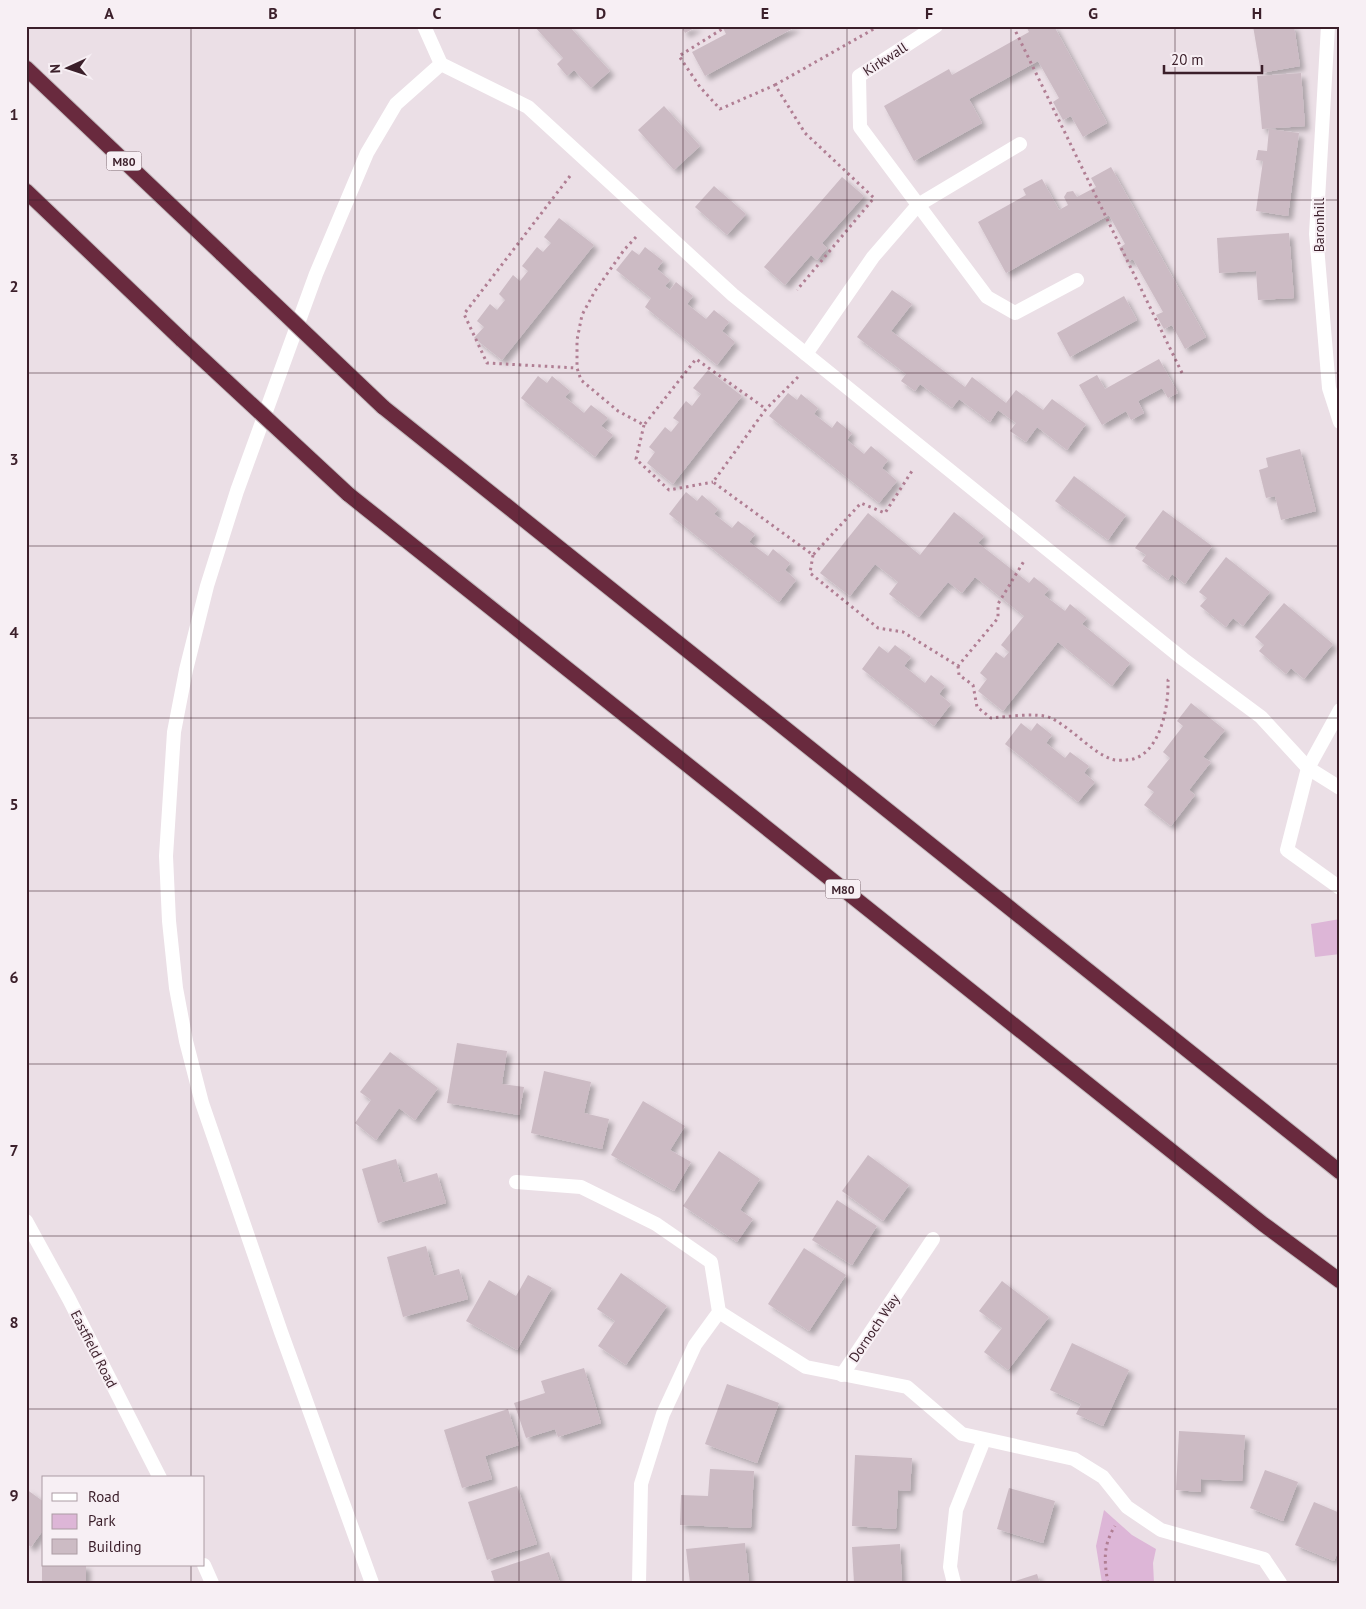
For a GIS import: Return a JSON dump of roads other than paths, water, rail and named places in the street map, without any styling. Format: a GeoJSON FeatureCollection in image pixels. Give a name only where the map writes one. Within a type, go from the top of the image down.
{"type":"FeatureCollection","features":[{"type":"Feature","properties":{"kind":"highway","name":"M80"},"geometry":{"type":"LineString","coordinates":[[26,68],[383,407],[1292,1136],[1340,1172]]}},
{"type":"Feature","properties":{"kind":"highway","name":"M80"},"geometry":{"type":"LineString","coordinates":[[26,191],[182,340],[348,494],[1255,1218],[1340,1281]]}},
{"type":"Feature","properties":{"kind":"street"},"geometry":{"type":"LineString","coordinates":[[424,26],[441,64],[528,107],[733,295],[1183,659],[1261,717],[1308,768],[1340,788]]}},
{"type":"Feature","properties":{"kind":"street","name":"Kirkwall"},"geometry":{"type":"LineString","coordinates":[[936,26],[859,76],[860,127],[987,297],[1015,313],[1077,280]]}},
{"type":"Feature","properties":{"kind":"street","name":"Baronhill"},"geometry":{"type":"LineString","coordinates":[[1328,26],[1316,234],[1329,388],[1340,422]]}},
{"type":"Feature","properties":{"kind":"street"},"geometry":{"type":"LineString","coordinates":[[372,1583],[281,1332],[202,1103],[186,1041],[176,988],[169,921],[166,856],[174,732],[184,678],[207,586],[238,491],[316,274],[367,152],[396,104],[441,64]]}},
{"type":"Feature","properties":{"kind":"street"},"geometry":{"type":"LineString","coordinates":[[810,357],[873,257],[918,205],[1020,144]]}},
{"type":"Feature","properties":{"kind":"street"},"geometry":{"type":"LineString","coordinates":[[1340,710],[1308,768],[1287,850],[1340,888]]}},
{"type":"Feature","properties":{"kind":"street"},"geometry":{"type":"LineString","coordinates":[[516,1182],[581,1187],[656,1224],[711,1262],[719,1312],[695,1345],[663,1414],[641,1484],[639,1583]]}},
{"type":"Feature","properties":{"kind":"street","name":"Eastfield Road"},"geometry":{"type":"LineString","coordinates":[[26,1221],[69,1299],[159,1476]]}},
{"type":"Feature","properties":{"kind":"street","name":"Dornoch Way"},"geometry":{"type":"LineString","coordinates":[[719,1312],[806,1367],[842,1375],[933,1239]]}},
{"type":"Feature","properties":{"kind":"street"},"geometry":{"type":"LineString","coordinates":[[842,1375],[906,1387],[962,1434],[1074,1460],[1103,1477],[1127,1507],[1160,1530],[1264,1559],[1280,1583]]}},
{"type":"Feature","properties":{"kind":"street"},"geometry":{"type":"LineString","coordinates":[[954,1583],[950,1567],[956,1510],[984,1440]]}},
{"type":"Feature","properties":{"kind":"street"},"geometry":{"type":"LineString","coordinates":[[204,1566],[212,1583]]}}]}
